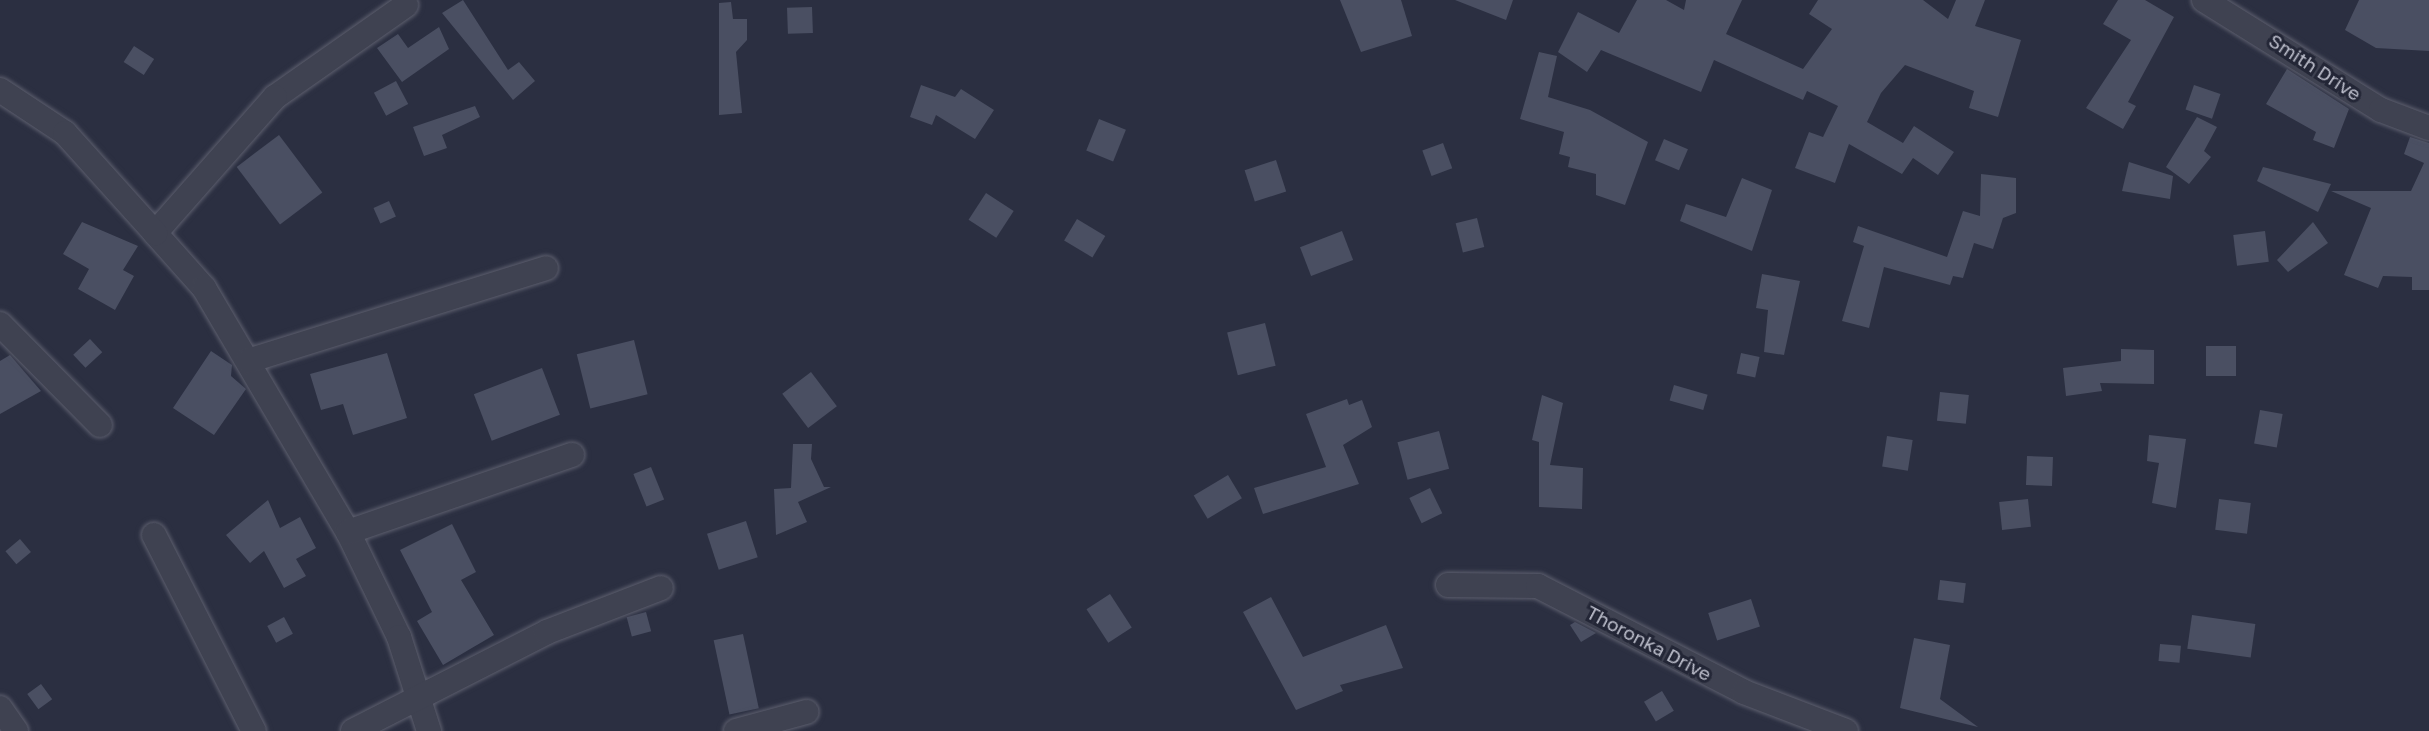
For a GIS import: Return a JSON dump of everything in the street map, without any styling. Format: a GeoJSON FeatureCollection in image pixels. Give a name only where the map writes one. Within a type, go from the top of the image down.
{"type":"FeatureCollection","features":[{"type":"Feature","properties":{"kind":"street","name":"Smith Drive"},"geometry":{"type":"LineString","coordinates":[[2204,0],[2242,8],[2382,110],[2429,128]]}},
{"type":"Feature","properties":{"kind":"street"},"geometry":{"type":"LineString","coordinates":[[155,233],[275,97],[406,5]]}},
{"type":"Feature","properties":{"kind":"street"},"geometry":{"type":"LineString","coordinates":[[0,90],[65,133],[204,288],[348,532],[419,696],[429,731]]}},
{"type":"Feature","properties":{"kind":"street"},"geometry":{"type":"LineString","coordinates":[[248,361],[546,268]]}},
{"type":"Feature","properties":{"kind":"street"},"geometry":{"type":"LineString","coordinates":[[0,324],[100,425]]}},
{"type":"Feature","properties":{"kind":"street"},"geometry":{"type":"LineString","coordinates":[[348,532],[572,455]]}},
{"type":"Feature","properties":{"kind":"street"},"geometry":{"type":"LineString","coordinates":[[154,535],[254,731]]}},
{"type":"Feature","properties":{"kind":"street","name":"Thoronka Drive"},"geometry":{"type":"LineString","coordinates":[[1448,585],[1538,586],[1744,692],[1846,731]]}},
{"type":"Feature","properties":{"kind":"street"},"geometry":{"type":"LineString","coordinates":[[353,731],[547,632],[660,588]]}},
{"type":"Feature","properties":{"kind":"street"},"geometry":{"type":"LineString","coordinates":[[0,708],[16,731]]}},
{"type":"Feature","properties":{"kind":"street"},"geometry":{"type":"LineString","coordinates":[[736,731],[806,712]]}},
{"type":"Feature","properties":{"kind":"building"},"geometry":{"type":"Polygon","coordinates":[[[463,0],[508,70],[519,62],[535,81],[513,100],[442,13],[463,0]]]}},
{"type":"Feature","properties":{"kind":"building"},"geometry":{"type":"Polygon","coordinates":[[[1340,0],[1401,0],[1412,36],[1361,52],[1340,0]]]}},
{"type":"Feature","properties":{"kind":"building"},"geometry":{"type":"Polygon","coordinates":[[[1455,0],[1513,0],[1506,20],[1455,0]]]}},
{"type":"Feature","properties":{"kind":"building"},"geometry":{"type":"Polygon","coordinates":[[[1637,0],[1666,0],[1684,10],[1686,0],[1742,0],[1726,34],[1803,69],[1832,29],[1809,14],[1818,0],[1923,0],[1948,19],[1956,0],[1985,0],[1975,26],[2021,40],[1998,117],[1969,108],[1974,91],[1905,65],[1881,93],[1867,122],[1903,143],[1914,126],[1954,152],[1938,175],[1913,158],[1902,174],[1849,144],[1835,183],[1795,168],[1809,132],[1823,137],[1838,106],[1807,91],[1803,100],[1714,60],[1701,92],[1601,50],[1587,72],[1558,52],[1578,12],[1619,33],[1637,0]]]}},
{"type":"Feature","properties":{"kind":"building"},"geometry":{"type":"Polygon","coordinates":[[[2118,0],[2145,0],[2174,17],[2128,102],[2136,106],[2123,129],[2086,108],[2131,40],[2103,24],[2118,0]]]}},
{"type":"Feature","properties":{"kind":"building"},"geometry":{"type":"Polygon","coordinates":[[[2359,0],[2429,0],[2429,51],[2376,48],[2345,30],[2359,0]]]}},
{"type":"Feature","properties":{"kind":"building"},"geometry":{"type":"Polygon","coordinates":[[[731,2],[733,19],[747,19],[747,40],[736,52],[742,113],[719,115],[719,3],[731,2]]]}},
{"type":"Feature","properties":{"kind":"building"},"geometry":{"type":"Polygon","coordinates":[[[812,7],[813,33],[788,34],[787,8],[812,7]]]}},
{"type":"Feature","properties":{"kind":"building"},"geometry":{"type":"Polygon","coordinates":[[[439,27],[449,49],[402,82],[377,48],[398,34],[408,48],[439,27]]]}},
{"type":"Feature","properties":{"kind":"building"},"geometry":{"type":"Polygon","coordinates":[[[134,46],[154,59],[144,75],[124,62],[134,46]]]}},
{"type":"Feature","properties":{"kind":"building"},"geometry":{"type":"Polygon","coordinates":[[[1539,52],[1557,56],[1548,97],[1590,110],[1648,142],[1625,205],[1596,195],[1596,174],[1568,167],[1570,157],[1559,154],[1564,132],[1520,119],[1539,52]]]}},
{"type":"Feature","properties":{"kind":"building"},"geometry":{"type":"Polygon","coordinates":[[[2287,69],[2349,109],[2334,148],[2313,140],[2316,132],[2266,104],[2287,69]]]}},
{"type":"Feature","properties":{"kind":"building"},"geometry":{"type":"Polygon","coordinates":[[[396,81],[408,104],[386,116],[374,93],[396,81]]]}},
{"type":"Feature","properties":{"kind":"building"},"geometry":{"type":"Polygon","coordinates":[[[921,85],[955,97],[961,89],[994,110],[975,139],[936,115],[932,125],[910,117],[921,85]]]}},
{"type":"Feature","properties":{"kind":"building"},"geometry":{"type":"Polygon","coordinates":[[[2194,85],[2220,94],[2212,119],[2186,110],[2194,85]]]}},
{"type":"Feature","properties":{"kind":"building"},"geometry":{"type":"Polygon","coordinates":[[[475,106],[480,117],[442,135],[447,148],[424,156],[413,127],[475,106]]]}},
{"type":"Feature","properties":{"kind":"building"},"geometry":{"type":"Polygon","coordinates":[[[2197,117],[2217,127],[2204,151],[2211,157],[2189,184],[2166,167],[2197,117]]]}},
{"type":"Feature","properties":{"kind":"building"},"geometry":{"type":"Polygon","coordinates":[[[1099,119],[1126,130],[1113,161],[1086,151],[1099,119]]]}},
{"type":"Feature","properties":{"kind":"building"},"geometry":{"type":"Polygon","coordinates":[[[279,135],[322,193],[280,224],[237,167],[279,135]]]}},
{"type":"Feature","properties":{"kind":"building"},"geometry":{"type":"Polygon","coordinates":[[[2410,137],[2429,143],[2429,290],[2412,290],[2412,277],[2383,276],[2378,288],[2344,275],[2371,208],[2331,191],[2411,191],[2424,163],[2404,154],[2410,137]]]}},
{"type":"Feature","properties":{"kind":"building"},"geometry":{"type":"Polygon","coordinates":[[[1664,139],[1688,149],[1679,170],[1655,160],[1664,139]]]}},
{"type":"Feature","properties":{"kind":"building"},"geometry":{"type":"Polygon","coordinates":[[[1443,143],[1452,168],[1432,176],[1422,151],[1443,143]]]}},
{"type":"Feature","properties":{"kind":"building"},"geometry":{"type":"Polygon","coordinates":[[[1276,160],[1286,191],[1255,202],[1245,170],[1276,160]]]}},
{"type":"Feature","properties":{"kind":"building"},"geometry":{"type":"Polygon","coordinates":[[[2129,162],[2173,176],[2170,199],[2122,191],[2129,162]]]}},
{"type":"Feature","properties":{"kind":"building"},"geometry":{"type":"Polygon","coordinates":[[[2263,167],[2331,184],[2318,212],[2257,181],[2263,167]]]}},
{"type":"Feature","properties":{"kind":"building"},"geometry":{"type":"Polygon","coordinates":[[[1981,174],[2016,178],[2016,213],[2003,218],[1993,249],[1974,243],[1963,278],[1953,276],[1950,285],[1884,267],[1869,328],[1842,321],[1864,246],[1853,242],[1858,226],[1947,257],[1963,211],[1980,216],[1981,174]]]}},
{"type":"Feature","properties":{"kind":"building"},"geometry":{"type":"Polygon","coordinates":[[[1742,178],[1772,190],[1752,251],[1680,221],[1686,204],[1726,217],[1742,178]]]}},
{"type":"Feature","properties":{"kind":"building"},"geometry":{"type":"Polygon","coordinates":[[[986,193],[1014,211],[996,238],[969,220],[986,193]]]}},
{"type":"Feature","properties":{"kind":"building"},"geometry":{"type":"Polygon","coordinates":[[[389,201],[396,217],[380,223],[373,208],[389,201]]]}},
{"type":"Feature","properties":{"kind":"building"},"geometry":{"type":"Polygon","coordinates":[[[1477,218],[1484,247],[1463,252],[1456,223],[1477,218]]]}},
{"type":"Feature","properties":{"kind":"building"},"geometry":{"type":"Polygon","coordinates":[[[1077,219],[1105,236],[1092,257],[1064,240],[1077,219]]]}},
{"type":"Feature","properties":{"kind":"building"},"geometry":{"type":"Polygon","coordinates":[[[82,222],[138,246],[123,270],[134,276],[115,310],[78,289],[89,269],[63,254],[82,222]]]}},
{"type":"Feature","properties":{"kind":"building"},"geometry":{"type":"Polygon","coordinates":[[[2313,222],[2328,243],[2288,272],[2277,260],[2313,222]]]}},
{"type":"Feature","properties":{"kind":"building"},"geometry":{"type":"Polygon","coordinates":[[[1342,231],[1353,260],[1311,276],[1300,247],[1342,231]]]}},
{"type":"Feature","properties":{"kind":"building"},"geometry":{"type":"Polygon","coordinates":[[[2265,231],[2269,262],[2237,266],[2233,235],[2265,231]]]}},
{"type":"Feature","properties":{"kind":"building"},"geometry":{"type":"Polygon","coordinates":[[[1762,274],[1800,281],[1784,355],[1764,352],[1768,310],[1756,308],[1762,274]]]}},
{"type":"Feature","properties":{"kind":"building"},"geometry":{"type":"Polygon","coordinates":[[[1265,323],[1276,366],[1238,375],[1227,332],[1265,323]]]}},
{"type":"Feature","properties":{"kind":"building"},"geometry":{"type":"Polygon","coordinates":[[[90,339],[102,352],[85,368],[73,355],[90,339]]]}},
{"type":"Feature","properties":{"kind":"building"},"geometry":{"type":"Polygon","coordinates":[[[634,340],[648,394],[590,409],[577,354],[634,340]]]}},
{"type":"Feature","properties":{"kind":"building"},"geometry":{"type":"Polygon","coordinates":[[[2206,346],[2236,346],[2236,376],[2206,376],[2206,346]]]}},
{"type":"Feature","properties":{"kind":"building"},"geometry":{"type":"Polygon","coordinates":[[[2121,349],[2154,350],[2154,384],[2100,383],[2102,391],[2066,396],[2063,368],[2121,361],[2121,349]]]}},
{"type":"Feature","properties":{"kind":"building"},"geometry":{"type":"Polygon","coordinates":[[[211,351],[232,365],[231,376],[246,389],[214,435],[173,408],[211,351]]]}},
{"type":"Feature","properties":{"kind":"building"},"geometry":{"type":"Polygon","coordinates":[[[387,353],[407,418],[353,435],[343,404],[321,410],[310,374],[387,353]]]}},
{"type":"Feature","properties":{"kind":"building"},"geometry":{"type":"Polygon","coordinates":[[[1741,353],[1760,357],[1755,377],[1737,374],[1741,353]]]}},
{"type":"Feature","properties":{"kind":"building"},"geometry":{"type":"Polygon","coordinates":[[[10,355],[41,391],[0,414],[0,361],[10,355]]]}},
{"type":"Feature","properties":{"kind":"building"},"geometry":{"type":"Polygon","coordinates":[[[542,368],[560,415],[492,441],[474,394],[542,368]]]}},
{"type":"Feature","properties":{"kind":"building"},"geometry":{"type":"Polygon","coordinates":[[[811,372],[837,406],[808,428],[782,394],[811,372]]]}},
{"type":"Feature","properties":{"kind":"building"},"geometry":{"type":"Polygon","coordinates":[[[1674,385],[1708,395],[1703,410],[1670,400],[1674,385]]]}},
{"type":"Feature","properties":{"kind":"building"},"geometry":{"type":"Polygon","coordinates":[[[1940,392],[1969,395],[1966,424],[1937,421],[1940,392]]]}},
{"type":"Feature","properties":{"kind":"building"},"geometry":{"type":"Polygon","coordinates":[[[1542,395],[1563,403],[1550,465],[1583,468],[1582,509],[1539,507],[1539,442],[1532,440],[1542,395]]]}},
{"type":"Feature","properties":{"kind":"building"},"geometry":{"type":"Polygon","coordinates":[[[1347,399],[1349,405],[1362,400],[1372,427],[1343,445],[1359,484],[1263,514],[1254,488],[1326,467],[1306,414],[1347,399]]]}},
{"type":"Feature","properties":{"kind":"building"},"geometry":{"type":"Polygon","coordinates":[[[2260,410],[2283,414],[2277,447],[2254,443],[2260,410]]]}},
{"type":"Feature","properties":{"kind":"building"},"geometry":{"type":"Polygon","coordinates":[[[1439,431],[1449,469],[1408,480],[1397,442],[1439,431]]]}},
{"type":"Feature","properties":{"kind":"building"},"geometry":{"type":"Polygon","coordinates":[[[2149,435],[2186,439],[2176,508],[2152,503],[2159,463],[2147,461],[2149,435]]]}},
{"type":"Feature","properties":{"kind":"building"},"geometry":{"type":"Polygon","coordinates":[[[1887,436],[1913,440],[1908,471],[1882,467],[1887,436]]]}},
{"type":"Feature","properties":{"kind":"building"},"geometry":{"type":"Polygon","coordinates":[[[793,444],[812,444],[811,459],[824,487],[831,487],[798,502],[807,522],[776,535],[774,489],[791,488],[793,444]]]}},
{"type":"Feature","properties":{"kind":"building"},"geometry":{"type":"Polygon","coordinates":[[[2027,456],[2053,457],[2052,486],[2026,485],[2027,456]]]}},
{"type":"Feature","properties":{"kind":"building"},"geometry":{"type":"Polygon","coordinates":[[[651,467],[664,499],[646,507],[633,474],[651,467]]]}},
{"type":"Feature","properties":{"kind":"building"},"geometry":{"type":"Polygon","coordinates":[[[1228,475],[1242,498],[1208,519],[1194,496],[1228,475]]]}},
{"type":"Feature","properties":{"kind":"building"},"geometry":{"type":"Polygon","coordinates":[[[1430,488],[1442,513],[1422,523],[1409,498],[1430,488]]]}},
{"type":"Feature","properties":{"kind":"building"},"geometry":{"type":"Polygon","coordinates":[[[2028,499],[2031,527],[2002,530],[1999,502],[2028,499]]]}},
{"type":"Feature","properties":{"kind":"building"},"geometry":{"type":"Polygon","coordinates":[[[2219,499],[2251,503],[2247,534],[2215,530],[2219,499]]]}},
{"type":"Feature","properties":{"kind":"building"},"geometry":{"type":"Polygon","coordinates":[[[268,500],[280,528],[300,517],[316,548],[296,559],[306,576],[284,588],[264,551],[250,563],[226,535],[268,500]]]}},
{"type":"Feature","properties":{"kind":"building"},"geometry":{"type":"Polygon","coordinates":[[[746,521],[758,557],[719,570],[707,534],[746,521]]]}},
{"type":"Feature","properties":{"kind":"building"},"geometry":{"type":"Polygon","coordinates":[[[452,524],[476,572],[461,580],[494,635],[443,665],[417,621],[432,612],[400,550],[452,524]]]}},
{"type":"Feature","properties":{"kind":"building"},"geometry":{"type":"Polygon","coordinates":[[[20,539],[31,552],[16,564],[5,551],[20,539]]]}},
{"type":"Feature","properties":{"kind":"building"},"geometry":{"type":"Polygon","coordinates":[[[1940,580],[1966,583],[1963,603],[1938,600],[1940,580]]]}},
{"type":"Feature","properties":{"kind":"building"},"geometry":{"type":"Polygon","coordinates":[[[1110,594],[1132,628],[1108,643],[1087,609],[1110,594]]]}},
{"type":"Feature","properties":{"kind":"building"},"geometry":{"type":"Polygon","coordinates":[[[1271,597],[1303,657],[1386,625],[1403,668],[1340,685],[1343,691],[1296,710],[1243,612],[1271,597]]]}},
{"type":"Feature","properties":{"kind":"building"},"geometry":{"type":"Polygon","coordinates":[[[1751,599],[1760,627],[1717,640],[1708,613],[1751,599]]]}},
{"type":"Feature","properties":{"kind":"building"},"geometry":{"type":"Polygon","coordinates":[[[646,612],[651,631],[632,636],[627,617],[646,612]]]}},
{"type":"Feature","properties":{"kind":"building"},"geometry":{"type":"Polygon","coordinates":[[[2192,615],[2255,624],[2251,658],[2187,649],[2192,615]]]}},
{"type":"Feature","properties":{"kind":"building"},"geometry":{"type":"Polygon","coordinates":[[[284,617],[293,634],[276,643],[267,626],[284,617]]]}},
{"type":"Feature","properties":{"kind":"building"},"geometry":{"type":"Polygon","coordinates":[[[1575,622],[1596,633],[1581,642],[1570,625],[1575,622]]]}},
{"type":"Feature","properties":{"kind":"building"},"geometry":{"type":"Polygon","coordinates":[[[743,634],[759,708],[729,715],[714,640],[743,634]]]}},
{"type":"Feature","properties":{"kind":"building"},"geometry":{"type":"Polygon","coordinates":[[[1914,638],[1950,645],[1940,699],[1978,727],[1900,708],[1914,638]]]}},
{"type":"Feature","properties":{"kind":"building"},"geometry":{"type":"Polygon","coordinates":[[[2160,644],[2181,646],[2179,663],[2159,661],[2160,644]]]}},
{"type":"Feature","properties":{"kind":"building"},"geometry":{"type":"Polygon","coordinates":[[[41,684],[52,699],[38,709],[27,694],[41,684]]]}},
{"type":"Feature","properties":{"kind":"building"},"geometry":{"type":"Polygon","coordinates":[[[1662,691],[1674,711],[1656,722],[1644,702],[1662,691]]]}}]}
